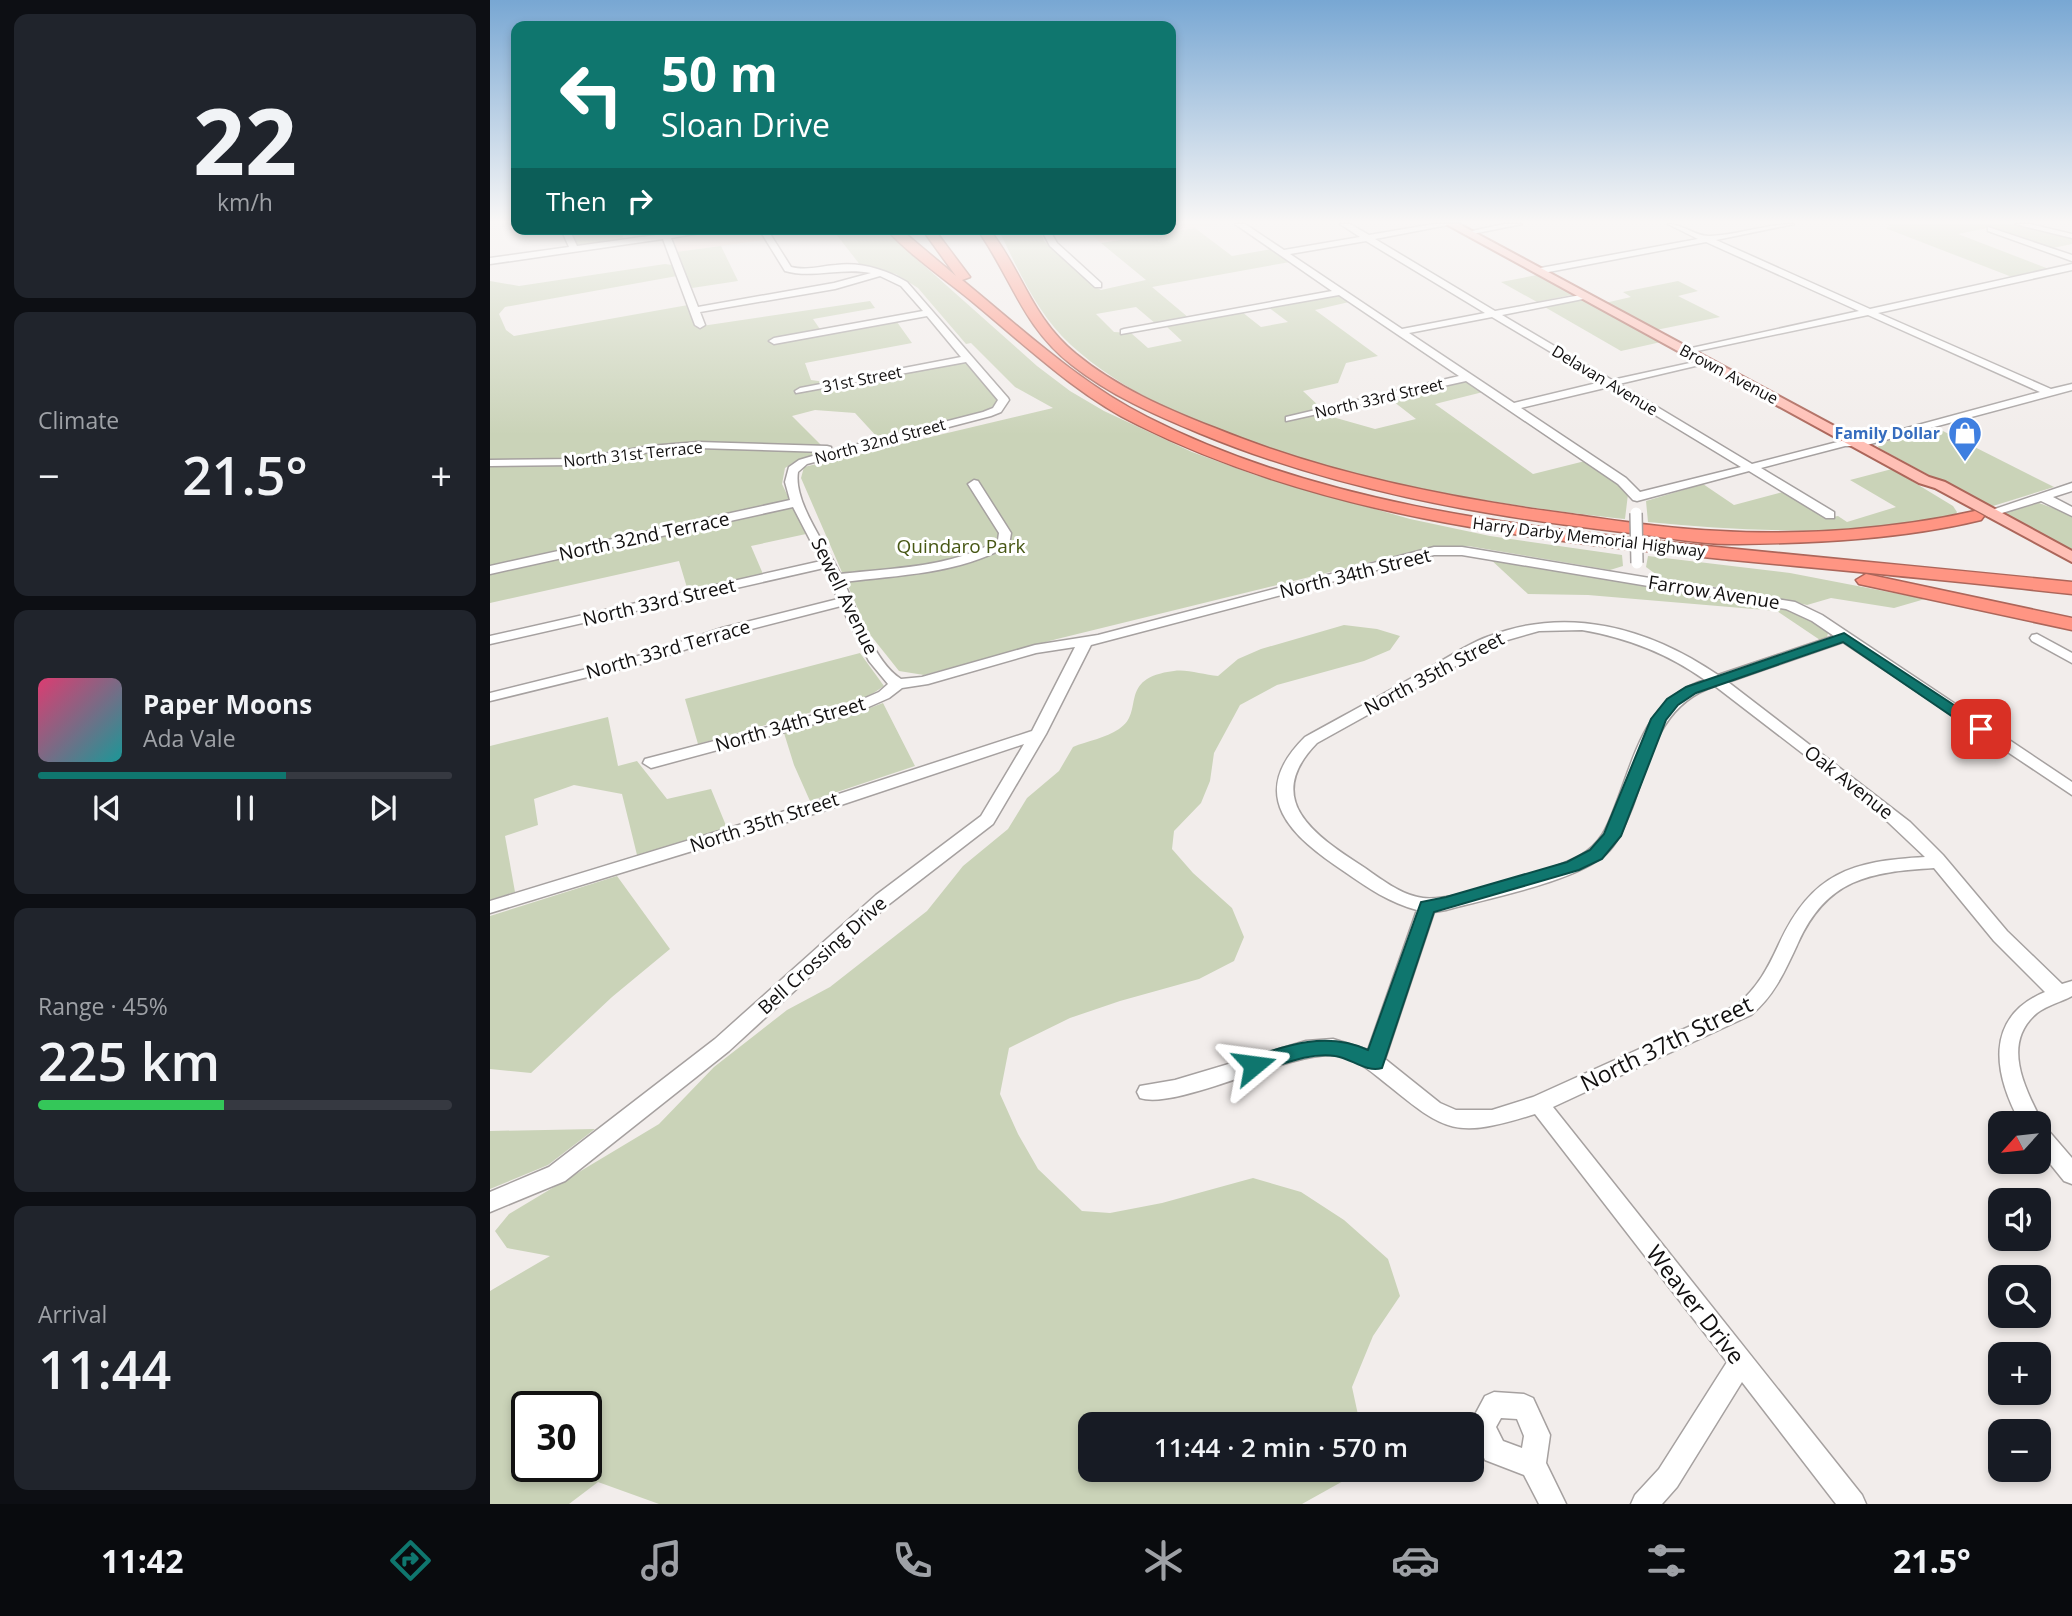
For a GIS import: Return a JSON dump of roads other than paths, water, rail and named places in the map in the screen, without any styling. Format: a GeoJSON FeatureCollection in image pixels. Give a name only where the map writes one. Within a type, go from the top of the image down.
{"type":"FeatureCollection","features":[{"type":"Feature","properties":{"kind":"highway","name":"Harry Darby Memorial Highway"},"geometry":{"type":"LineString","coordinates":[[971,294],[1091,391],[1142,421],[1228,458],[1359,498],[1476,525],[1576,539],[1763,558],[2069,579]]}},
{"type":"Feature","properties":{"kind":"highway"},"geometry":{"type":"LineString","coordinates":[[976,294],[984,305]]}},
{"type":"Feature","properties":{"kind":"highway","name":"Harry Darby Memorial Highway"},"geometry":{"type":"LineString","coordinates":[[1022,294],[1049,336],[1077,362],[1132,398],[1216,436],[1310,468],[1412,494],[1511,512],[1716,537],[2029,569],[2069,579]]}},
{"type":"Feature","properties":{"kind":"highway"},"geometry":{"type":"LineString","coordinates":[[1716,537],[1896,533],[1932,528],[1982,514]]}},
{"type":"Feature","properties":{"kind":"highway"},"geometry":{"type":"LineString","coordinates":[[1763,558],[2072,624]]}},
{"type":"Feature","properties":{"kind":"main road","name":"Brown Avenue"},"geometry":{"type":"LineString","coordinates":[[1580,294],[1859,444],[1924,480],[1932,489],[1982,514]]}},
{"type":"Feature","properties":{"kind":"main road"},"geometry":{"type":"LineString","coordinates":[[1982,514],[2072,557]]}},
{"type":"Feature","properties":{"kind":"main road"},"geometry":{"type":"LineString","coordinates":[[1982,514],[2069,579]]}},
{"type":"Feature","properties":{"kind":"street"},"geometry":{"type":"LineString","coordinates":[[689,294],[700,325]]}},
{"type":"Feature","properties":{"kind":"street"},"geometry":{"type":"LineString","coordinates":[[695,310],[787,294]]}},
{"type":"Feature","properties":{"kind":"street"},"geometry":{"type":"LineString","coordinates":[[914,294],[969,358]]}},
{"type":"Feature","properties":{"kind":"street"},"geometry":{"type":"LineString","coordinates":[[1124,332],[1328,294]]}},
{"type":"Feature","properties":{"kind":"street"},"geometry":{"type":"LineString","coordinates":[[1343,294],[1633,490],[1637,497],[1636,579]]}},
{"type":"Feature","properties":{"kind":"street","name":"Delavan Avenue"},"geometry":{"type":"LineString","coordinates":[[1462,294],[1829,515]]}},
{"type":"Feature","properties":{"kind":"street"},"geometry":{"type":"LineString","coordinates":[[1829,294],[2050,393]]}},
{"type":"Feature","properties":{"kind":"street"},"geometry":{"type":"LineString","coordinates":[[1686,352],[1949,294]]}},
{"type":"Feature","properties":{"kind":"street"},"geometry":{"type":"LineString","coordinates":[[1401,332],[1583,296]]}},
{"type":"Feature","properties":{"kind":"street"},"geometry":{"type":"LineString","coordinates":[[774,341],[930,313]]}},
{"type":"Feature","properties":{"kind":"street","name":"31st Street"},"geometry":{"type":"LineString","coordinates":[[800,391],[969,358]]}},
{"type":"Feature","properties":{"kind":"street","name":"North 32nd Street"},"geometry":{"type":"LineString","coordinates":[[798,502],[791,482],[794,466],[987,414],[1003,405],[1004,400],[969,358]]}},
{"type":"Feature","properties":{"kind":"street"},"geometry":{"type":"LineString","coordinates":[[1512,407],[1704,361]]}},
{"type":"Feature","properties":{"kind":"street","name":"North 33rd Street"},"geometry":{"type":"LineString","coordinates":[[1290,419],[1468,377]]}},
{"type":"Feature","properties":{"kind":"street"},"geometry":{"type":"LineString","coordinates":[[1637,497],[1845,443],[1859,444],[2072,387]]}},
{"type":"Feature","properties":{"kind":"street","name":"North 31st Terrace"},"geometry":{"type":"LineString","coordinates":[[490,463],[574,462],[650,449],[698,445],[792,449],[861,447]]}},
{"type":"Feature","properties":{"kind":"street"},"geometry":{"type":"LineString","coordinates":[[836,579],[957,561],[996,549],[1004,542],[1005,533],[974,484]]}},
{"type":"Feature","properties":{"kind":"street"},"geometry":{"type":"LineString","coordinates":[[1982,514],[2072,487]]}},
{"type":"Feature","properties":{"kind":"street"},"geometry":{"type":"LineString","coordinates":[[2042,496],[2072,512]]}},
{"type":"Feature","properties":{"kind":"street","name":"Sewell Avenue"},"geometry":{"type":"LineString","coordinates":[[798,502],[879,665],[887,677],[898,684]]}},
{"type":"Feature","properties":{"kind":"street","name":"North 32nd Terrace"},"geometry":{"type":"LineString","coordinates":[[490,570],[798,502]]}},
{"type":"Feature","properties":{"kind":"street","name":"North 34th Street"},"geometry":{"type":"LineString","coordinates":[[651,763],[850,710],[884,695],[898,684],[923,681],[1035,649],[1085,642],[1434,551],[1462,551],[1636,579]]}},
{"type":"Feature","properties":{"kind":"street","name":"North 33rd Street"},"geometry":{"type":"LineString","coordinates":[[490,640],[828,563]]}},
{"type":"Feature","properties":{"kind":"street","name":"Farrow Avenue"},"geometry":{"type":"LineString","coordinates":[[1636,579],[1790,605],[1817,618],[2072,790]]}},
{"type":"Feature","properties":{"kind":"street","name":"North 33rd Terrace"},"geometry":{"type":"LineString","coordinates":[[490,697],[640,660],[727,631],[845,601]]}},
{"type":"Feature","properties":{"kind":"street","name":"North 35th Street"},"geometry":{"type":"LineString","coordinates":[[1427,906],[1394,896],[1304,833],[1287,809],[1285,784],[1291,765],[1301,749],[1319,734],[1492,640],[1554,625],[1596,627]]}},
{"type":"Feature","properties":{"kind":"street","name":"Oak Avenue"},"geometry":{"type":"LineString","coordinates":[[1596,627],[1630,634],[1661,645],[1719,680],[1914,834],[1994,930],[2066,991]]}},
{"type":"Feature","properties":{"kind":"street"},"geometry":{"type":"LineString","coordinates":[[1374,1062],[1427,906],[1446,904],[1573,866],[1596,854],[1612,836],[1659,719],[1680,696],[1844,637]]}},
{"type":"Feature","properties":{"kind":"street"},"geometry":{"type":"LineString","coordinates":[[2037,638],[2072,659]]}},
{"type":"Feature","properties":{"kind":"street","name":"Bell Crossing Drive"},"geometry":{"type":"LineString","coordinates":[[490,1202],[557,1174],[722,1045],[882,900],[988,820],[1038,734],[1085,642]]}},
{"type":"Feature","properties":{"kind":"street","name":"North 35th Street"},"geometry":{"type":"LineString","coordinates":[[490,908],[817,807],[1038,734]]}},
{"type":"Feature","properties":{"kind":"street","name":"North 37th Street"},"geometry":{"type":"LineString","coordinates":[[1147,1092],[1175,1088],[1320,1048],[1333,1047],[1374,1062],[1433,1109],[1452,1119],[1492,1119],[1539,1104],[1744,1010],[1759,999],[1774,978],[1803,911],[1818,894],[1833,884],[1868,869],[1937,862]]}},
{"type":"Feature","properties":{"kind":"street"},"geometry":{"type":"LineString","coordinates":[[2026,1111],[2006,1064],[2007,1047],[2020,1020],[2030,1008],[2066,991]]}},
{"type":"Feature","properties":{"kind":"street","name":"Weaver Drive"},"geometry":{"type":"LineString","coordinates":[[1539,1104],[1853,1504]]}},
{"type":"Feature","properties":{"kind":"street"},"geometry":{"type":"LineString","coordinates":[[2051,1150],[2072,1174]]}},
{"type":"Feature","properties":{"kind":"street"},"geometry":{"type":"LineString","coordinates":[[1644,1504],[1668,1478],[1741,1362]]}},
{"type":"Feature","properties":{"kind":"street"},"geometry":{"type":"LineString","coordinates":[[1533,1465],[1553,1504]]}},
{"type":"Feature","properties":{"kind":"place","name":"Family Dollar"},"geometry":{"type":"Point","coordinates":[1965,463]}},
{"type":"Feature","properties":{"kind":"park label","name":"Quindaro Park"},"geometry":{"type":"Point","coordinates":[961,546]}}]}
